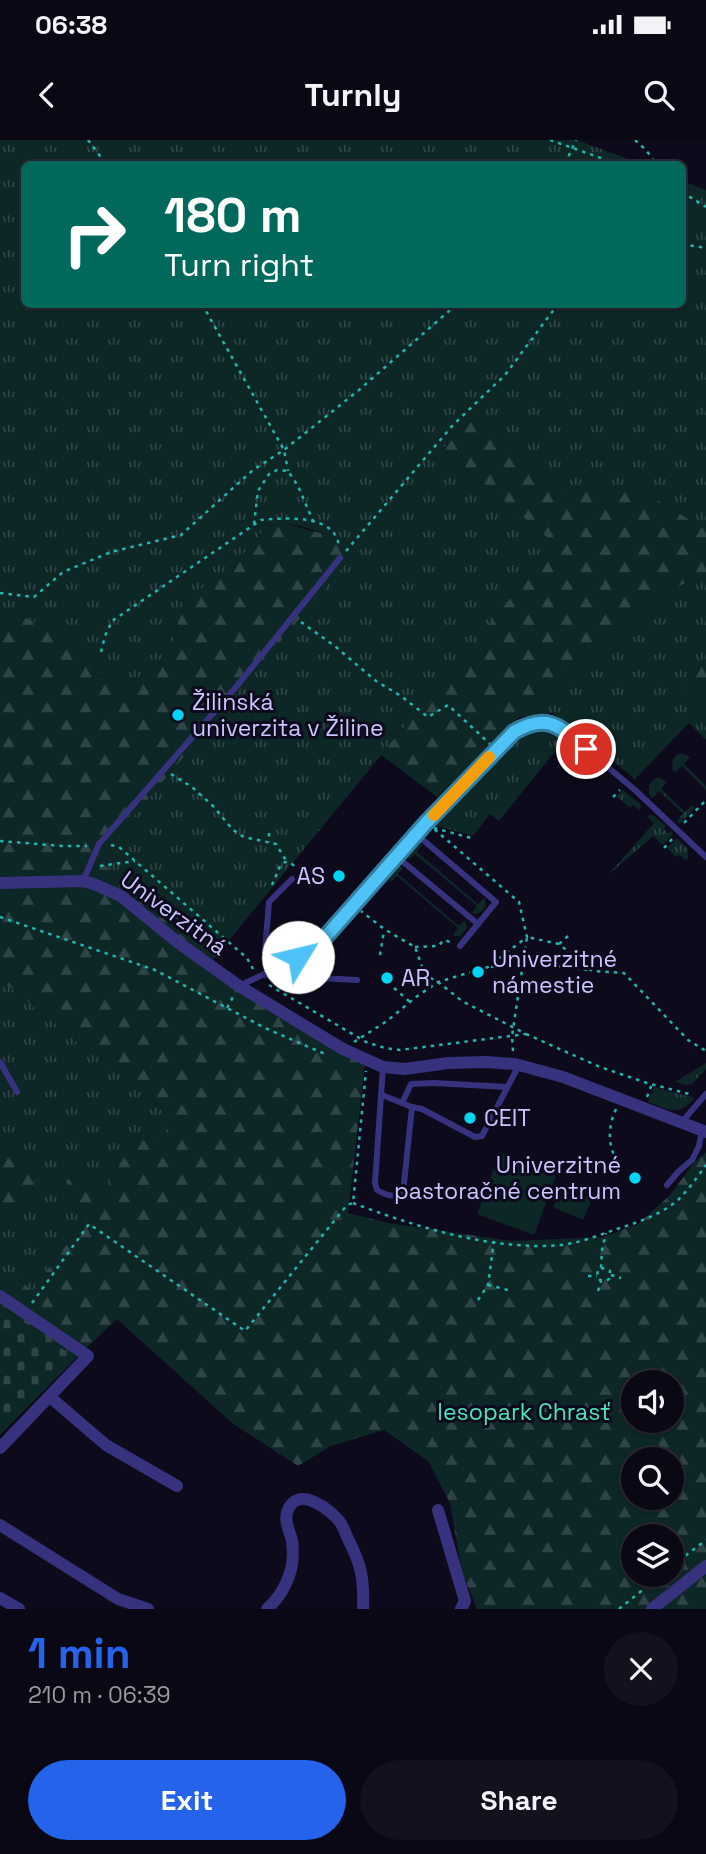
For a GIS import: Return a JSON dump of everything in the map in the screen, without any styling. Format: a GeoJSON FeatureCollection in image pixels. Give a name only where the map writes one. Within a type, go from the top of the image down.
{"type":"FeatureCollection","features":[{"type":"Feature","properties":{"kind":"street","name":"Univerzitná"},"geometry":{"type":"LineString","coordinates":[[0,883],[83,881],[121,896],[176,941],[239,986],[343,1049],[383,1067],[405,1069],[474,1062],[519,1065],[563,1077],[704,1131]]}},
{"type":"Feature","properties":{"kind":"street"},"geometry":{"type":"LineString","coordinates":[[0,1296],[88,1356],[0,1448]]}},
{"type":"Feature","properties":{"kind":"street"},"geometry":{"type":"LineString","coordinates":[[50,1397],[106,1445],[177,1486]]}},
{"type":"Feature","properties":{"kind":"street"},"geometry":{"type":"LineString","coordinates":[[267,1609],[288,1581],[293,1555],[286,1518],[288,1510],[293,1503],[304,1498],[320,1503],[340,1521],[359,1561],[363,1609]]}},
{"type":"Feature","properties":{"kind":"street"},"geometry":{"type":"LineString","coordinates":[[438,1510],[465,1601],[461,1609]]}},
{"type":"Feature","properties":{"kind":"street"},"geometry":{"type":"LineString","coordinates":[[0,1525],[118,1599],[148,1609]]}},
{"type":"Feature","properties":{"kind":"street"},"geometry":{"type":"LineString","coordinates":[[652,1609],[706,1566]]}},
{"type":"Feature","properties":{"kind":"street"},"geometry":{"type":"LineString","coordinates":[[0,1598],[19,1609]]}},
{"type":"Feature","properties":{"kind":"lane"},"geometry":{"type":"LineString","coordinates":[[83,881],[99,844],[236,687],[340,558]]}},
{"type":"Feature","properties":{"kind":"lane"},"geometry":{"type":"LineString","coordinates":[[239,986],[314,950],[416,834],[514,732],[528,723],[545,722],[561,728],[622,779],[706,857]]}},
{"type":"Feature","properties":{"kind":"lane"},"geometry":{"type":"LineString","coordinates":[[416,834],[496,902],[460,946]]}},
{"type":"Feature","properties":{"kind":"lane"},"geometry":{"type":"LineString","coordinates":[[397,856],[478,924]]}},
{"type":"Feature","properties":{"kind":"lane"},"geometry":{"type":"LineString","coordinates":[[265,951],[269,902],[292,879]]}},
{"type":"Feature","properties":{"kind":"lane"},"geometry":{"type":"LineString","coordinates":[[259,976],[357,980]]}},
{"type":"Feature","properties":{"kind":"lane"},"geometry":{"type":"LineString","coordinates":[[0,1062],[17,1092]]}},
{"type":"Feature","properties":{"kind":"lane"},"geometry":{"type":"LineString","coordinates":[[382,1095],[422,1109],[475,1137],[482,1136],[519,1065]]}},
{"type":"Feature","properties":{"kind":"lane"},"geometry":{"type":"LineString","coordinates":[[383,1067],[375,1183],[377,1190],[385,1195],[403,1193],[412,1107]]}},
{"type":"Feature","properties":{"kind":"lane"},"geometry":{"type":"LineString","coordinates":[[402,1103],[411,1084],[507,1087]]}},
{"type":"Feature","properties":{"kind":"lane"},"geometry":{"type":"LineString","coordinates":[[681,1123],[704,1095]]}},
{"type":"Feature","properties":{"kind":"lane"},"geometry":{"type":"LineString","coordinates":[[667,1185],[692,1160],[704,1131]]}},
{"type":"Feature","properties":{"kind":"path"},"geometry":{"type":"LineString","coordinates":[[88,140],[104,161]]}},
{"type":"Feature","properties":{"kind":"path"},"geometry":{"type":"LineString","coordinates":[[550,140],[609,161]]}},
{"type":"Feature","properties":{"kind":"path"},"geometry":{"type":"LineString","coordinates":[[566,161],[576,140]]}},
{"type":"Feature","properties":{"kind":"path"},"geometry":{"type":"LineString","coordinates":[[635,140],[654,161]]}},
{"type":"Feature","properties":{"kind":"path"},"geometry":{"type":"LineString","coordinates":[[686,194],[706,207]]}},
{"type":"Feature","properties":{"kind":"path"},"geometry":{"type":"LineString","coordinates":[[686,245],[706,248]]}},
{"type":"Feature","properties":{"kind":"path"},"geometry":{"type":"LineString","coordinates":[[204,308],[284,450],[288,471],[298,486],[313,521]]}},
{"type":"Feature","properties":{"kind":"path"},"geometry":{"type":"LineString","coordinates":[[0,593],[34,597],[63,572],[111,552],[181,535],[253,470],[284,450],[359,390],[452,308]]}},
{"type":"Feature","properties":{"kind":"path"},"geometry":{"type":"LineString","coordinates":[[340,558],[453,425],[505,375],[555,308]]}},
{"type":"Feature","properties":{"kind":"path"},"geometry":{"type":"LineString","coordinates":[[254,524],[258,491],[269,474],[277,470],[288,471]]}},
{"type":"Feature","properties":{"kind":"path"},"geometry":{"type":"LineString","coordinates":[[101,652],[113,621],[261,520],[290,517],[313,521],[330,528],[339,541],[340,558]]}},
{"type":"Feature","properties":{"kind":"path"},"geometry":{"type":"LineString","coordinates":[[293,616],[336,647],[376,681],[428,716],[447,705],[496,750]]}},
{"type":"Feature","properties":{"kind":"path"},"geometry":{"type":"LineString","coordinates":[[566,760],[575,748]]}},
{"type":"Feature","properties":{"kind":"path"},"geometry":{"type":"LineString","coordinates":[[165,769],[213,806],[233,830],[244,837],[276,844],[287,862]]}},
{"type":"Feature","properties":{"kind":"path"},"geometry":{"type":"LineString","coordinates":[[613,797],[622,787]]}},
{"type":"Feature","properties":{"kind":"path"},"geometry":{"type":"LineString","coordinates":[[664,848],[706,800]]}},
{"type":"Feature","properties":{"kind":"path"},"geometry":{"type":"LineString","coordinates":[[475,839],[431,827],[519,902],[527,937],[512,1037]]}},
{"type":"Feature","properties":{"kind":"path"},"geometry":{"type":"LineString","coordinates":[[269,833],[269,842]]}},
{"type":"Feature","properties":{"kind":"path"},"geometry":{"type":"LineString","coordinates":[[0,841],[119,847],[247,958],[259,976],[376,1046],[400,1050],[526,1034]]}},
{"type":"Feature","properties":{"kind":"path"},"geometry":{"type":"LineString","coordinates":[[88,868],[135,861]]}},
{"type":"Feature","properties":{"kind":"path"},"geometry":{"type":"LineString","coordinates":[[365,914],[415,947],[438,946],[444,940],[460,946]]}},
{"type":"Feature","properties":{"kind":"path"},"geometry":{"type":"LineString","coordinates":[[0,918],[155,970],[265,1028],[330,1056],[387,1021],[438,982],[488,967],[523,962],[624,973],[688,1040],[705,1051]]}},
{"type":"Feature","properties":{"kind":"path"},"geometry":{"type":"LineString","coordinates":[[380,955],[384,929]]}},
{"type":"Feature","properties":{"kind":"path"},"geometry":{"type":"LineString","coordinates":[[59,938],[61,932]]}},
{"type":"Feature","properties":{"kind":"path"},"geometry":{"type":"LineString","coordinates":[[559,944],[568,936]]}},
{"type":"Feature","properties":{"kind":"path"},"geometry":{"type":"LineString","coordinates":[[488,967],[527,937],[559,944],[592,971]]}},
{"type":"Feature","properties":{"kind":"path"},"geometry":{"type":"LineString","coordinates":[[415,947],[425,975],[462,1001],[526,1034],[600,1067],[648,1083],[704,1095]]}},
{"type":"Feature","properties":{"kind":"path"},"geometry":{"type":"LineString","coordinates":[[394,988],[410,1002]]}},
{"type":"Feature","properties":{"kind":"path"},"geometry":{"type":"LineString","coordinates":[[696,1054],[705,1051]]}},
{"type":"Feature","properties":{"kind":"path"},"geometry":{"type":"LineString","coordinates":[[353,1203],[366,1061]]}},
{"type":"Feature","properties":{"kind":"path"},"geometry":{"type":"LineString","coordinates":[[618,1162],[610,1144],[614,1115],[621,1099]]}},
{"type":"Feature","properties":{"kind":"path"},"geometry":{"type":"LineString","coordinates":[[25,1313],[89,1224],[245,1331],[347,1205],[353,1203],[407,1223],[438,1231],[530,1246],[564,1244],[652,1217],[679,1199],[706,1165]]}},
{"type":"Feature","properties":{"kind":"path"},"geometry":{"type":"LineString","coordinates":[[601,1281],[597,1276],[601,1268],[606,1233]]}},
{"type":"Feature","properties":{"kind":"path"},"geometry":{"type":"LineString","coordinates":[[478,1300],[488,1285],[494,1241]]}},
{"type":"Feature","properties":{"kind":"path"},"geometry":{"type":"LineString","coordinates":[[601,1268],[608,1269],[611,1275],[621,1278]]}},
{"type":"Feature","properties":{"kind":"path"},"geometry":{"type":"LineString","coordinates":[[601,1281],[606,1281],[611,1275]]}},
{"type":"Feature","properties":{"kind":"path"},"geometry":{"type":"LineString","coordinates":[[588,1276],[597,1276]]}},
{"type":"Feature","properties":{"kind":"path"},"geometry":{"type":"LineString","coordinates":[[598,1291],[601,1281]]}},
{"type":"Feature","properties":{"kind":"path"},"geometry":{"type":"LineString","coordinates":[[488,1285],[508,1290]]}},
{"type":"Feature","properties":{"kind":"path"},"geometry":{"type":"LineString","coordinates":[[684,1557],[706,1540]]}},
{"type":"Feature","properties":{"kind":"path"},"geometry":{"type":"LineString","coordinates":[[619,1609],[646,1587]]}},
{"type":"Feature","properties":{"kind":"green space"},"geometry":{"type":"Polygon","coordinates":[[[0,140],[577,140],[633,161],[21,161],[21,308],[686,308],[686,182],[706,190],[706,528],[653,497],[604,485],[571,490],[548,482],[474,417],[443,449],[555,544],[211,962],[97,858],[356,550],[332,537],[306,528],[288,524],[266,527],[234,565],[183,602],[173,643],[155,670],[118,686],[99,675],[77,640],[0,607],[0,140]]]}},
{"type":"Feature","properties":{"kind":"green space"},"geometry":{"type":"Polygon","coordinates":[[[474,417],[548,482],[571,490],[604,485],[653,497],[706,528],[706,576],[664,591],[574,664],[437,797],[381,755],[555,544],[443,449],[474,417]]]}},
{"type":"Feature","properties":{"kind":"green space","name":"lesopark Chrasť"},"geometry":{"type":"Polygon","coordinates":[[[286,524],[332,536],[357,550],[98,859],[211,962],[365,1063],[348,1213],[388,1223],[512,1241],[603,1237],[638,1224],[669,1196],[694,1163],[706,1152],[706,1609],[477,1609],[462,1572],[450,1503],[428,1461],[384,1430],[331,1446],[298,1466],[232,1423],[117,1319],[76,1358],[0,1306],[0,1274],[10,1274],[33,1291],[82,1220],[66,1189],[69,1177],[104,1193],[131,1136],[162,1145],[170,1118],[139,1085],[76,1041],[0,979],[0,607],[77,640],[99,675],[118,686],[155,670],[173,643],[183,602],[234,565],[266,527],[286,524]]]}},
{"type":"Feature","properties":{"kind":"green space"},"geometry":{"type":"Polygon","coordinates":[[[706,576],[706,658],[686,689],[706,703],[706,740],[689,723],[635,779],[553,713],[519,717],[574,664],[664,591],[706,576]]]}},
{"type":"Feature","properties":{"kind":"green space"},"geometry":{"type":"Polygon","coordinates":[[[706,658],[706,703],[686,689],[706,658]]]}},
{"type":"Feature","properties":{"kind":"green space"},"geometry":{"type":"Polygon","coordinates":[[[536,728],[554,731],[570,742],[572,747],[565,756],[556,750],[499,821],[490,814],[473,836],[430,824],[515,738],[536,728]]]}},
{"type":"Feature","properties":{"kind":"green space"},"geometry":{"type":"Polygon","coordinates":[[[682,753],[690,757],[684,764],[706,786],[706,790],[682,766],[675,772],[672,770],[673,759],[682,753]]]}},
{"type":"Feature","properties":{"kind":"green space"},"geometry":{"type":"Polygon","coordinates":[[[656,778],[667,782],[661,789],[685,812],[692,805],[695,808],[680,824],[677,821],[683,813],[659,791],[652,798],[649,794],[649,784],[656,778]]]}},
{"type":"Feature","properties":{"kind":"green space"},"geometry":{"type":"Polygon","coordinates":[[[623,790],[641,805],[639,810],[633,805],[630,808],[618,798],[623,790]]]}},
{"type":"Feature","properties":{"kind":"green space"},"geometry":{"type":"Polygon","coordinates":[[[649,815],[666,826],[664,829],[668,833],[671,831],[673,834],[663,845],[653,836],[608,875],[654,823],[647,817],[649,815]]]}},
{"type":"Feature","properties":{"kind":"green space"},"geometry":{"type":"Polygon","coordinates":[[[677,838],[688,849],[686,860],[679,855],[676,857],[668,849],[677,838]]]}},
{"type":"Feature","properties":{"kind":"green space"},"geometry":{"type":"Polygon","coordinates":[[[415,844],[422,845],[417,852],[478,904],[484,898],[486,906],[483,910],[477,914],[472,913],[477,906],[415,854],[409,860],[408,851],[415,844]]]}},
{"type":"Feature","properties":{"kind":"green space"},"geometry":{"type":"Polygon","coordinates":[[[399,866],[403,868],[398,874],[459,926],[465,920],[467,928],[460,936],[453,935],[458,928],[397,876],[391,882],[390,872],[399,866]]]}},
{"type":"Feature","properties":{"kind":"green space"},"geometry":{"type":"Polygon","coordinates":[[[0,979],[76,1041],[139,1085],[170,1118],[162,1145],[131,1137],[104,1193],[70,1177],[66,1189],[82,1220],[33,1291],[10,1274],[0,1274],[0,1235],[28,1204],[39,1166],[0,1145],[0,979]]]}},
{"type":"Feature","properties":{"kind":"green space"},"geometry":{"type":"Polygon","coordinates":[[[706,1063],[706,1069],[692,1084],[675,1082],[706,1063]]]}},
{"type":"Feature","properties":{"kind":"green space"},"geometry":{"type":"Polygon","coordinates":[[[654,1087],[695,1098],[683,1108],[668,1109],[648,1102],[654,1087]]]}},
{"type":"Feature","properties":{"kind":"green space"},"geometry":{"type":"Polygon","coordinates":[[[0,1145],[39,1166],[28,1204],[0,1235],[0,1145]]]}},
{"type":"Feature","properties":{"kind":"green space"},"geometry":{"type":"Polygon","coordinates":[[[500,1152],[556,1176],[534,1235],[477,1214],[500,1152]]]}},
{"type":"Feature","properties":{"kind":"green space"},"geometry":{"type":"Polygon","coordinates":[[[562,1186],[592,1199],[583,1220],[553,1207],[562,1186]]]}},
{"type":"Feature","properties":{"kind":"green space"},"geometry":{"type":"Polygon","coordinates":[[[0,1306],[76,1358],[0,1435],[0,1306]]]}},
{"type":"Feature","properties":{"kind":"slow traffic"},"geometry":{"type":"LineString","coordinates":[[434,815],[489,757]]}},
{"type":"Feature","properties":{"kind":"place","name":"Žilinská univerzita v Žiline"},"geometry":{"type":"Point","coordinates":[178,715]}},
{"type":"Feature","properties":{"kind":"place","name":"AS"},"geometry":{"type":"Point","coordinates":[339,876]}},
{"type":"Feature","properties":{"kind":"place","name":"Univerzitné námestie"},"geometry":{"type":"Point","coordinates":[478,972]}},
{"type":"Feature","properties":{"kind":"place","name":"AR"},"geometry":{"type":"Point","coordinates":[387,978]}},
{"type":"Feature","properties":{"kind":"place","name":"CEIT"},"geometry":{"type":"Point","coordinates":[470,1118]}},
{"type":"Feature","properties":{"kind":"place","name":"Univerzitné pastoračné centrum"},"geometry":{"type":"Point","coordinates":[635,1178]}},
{"type":"Feature","properties":{"kind":"route"},"geometry":{"type":"LineString","coordinates":[[298,957],[314,950],[426,823],[514,732],[528,723],[545,722],[561,728],[586,749]]}}]}
